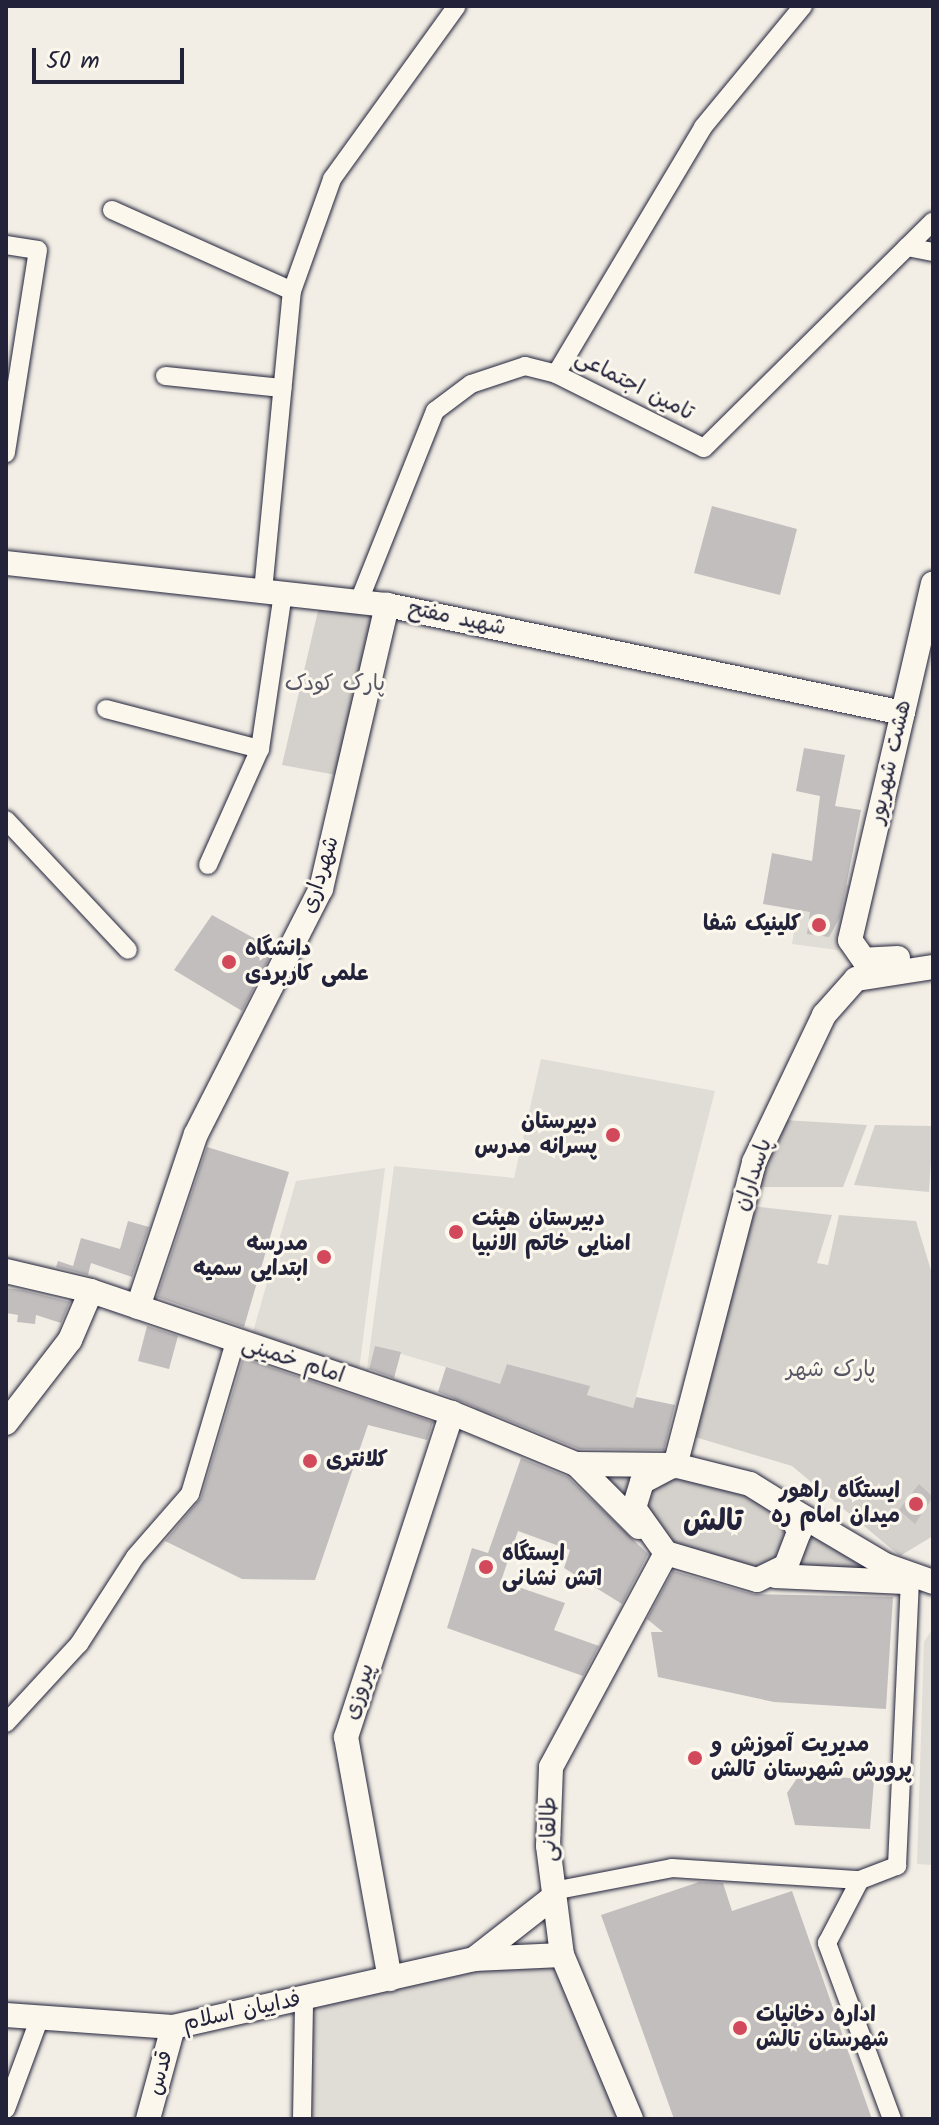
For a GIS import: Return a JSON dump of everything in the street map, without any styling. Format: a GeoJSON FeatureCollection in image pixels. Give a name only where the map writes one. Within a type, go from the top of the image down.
{"type":"FeatureCollection","features":[{"type":"Feature","properties":{"kind":"street"},"geometry":{"type":"LineString","coordinates":[[208,865],[260,749],[273,592],[282,388],[292,291],[332,179],[457,6]]}},
{"type":"Feature","properties":{"kind":"street"},"geometry":{"type":"LineString","coordinates":[[556,374],[703,127],[803,6]]}},
{"type":"Feature","properties":{"kind":"street"},"geometry":{"type":"LineString","coordinates":[[112,210],[292,291]]}},
{"type":"Feature","properties":{"kind":"street","name":"تامین اجتماعی"},"geometry":{"type":"LineString","coordinates":[[359,601],[435,411],[471,384],[525,366],[556,374],[704,448],[933,221]]}},
{"type":"Feature","properties":{"kind":"street"},"geometry":{"type":"LineString","coordinates":[[6,245],[38,250],[6,453]]}},
{"type":"Feature","properties":{"kind":"street"},"geometry":{"type":"LineString","coordinates":[[907,247],[933,252]]}},
{"type":"Feature","properties":{"kind":"street"},"geometry":{"type":"LineString","coordinates":[[165,376],[282,388]]}},
{"type":"Feature","properties":{"kind":"street","name":"شهید مفتح"},"geometry":{"type":"LineString","coordinates":[[6,563],[387,605],[903,713]]}},
{"type":"Feature","properties":{"kind":"street","name":"هشت شهریور"},"geometry":{"type":"LineString","coordinates":[[933,584],[850,940],[864,960],[933,955]]}},
{"type":"Feature","properties":{"kind":"street","name":"شهرداری"},"geometry":{"type":"LineString","coordinates":[[138,1307],[196,1134],[321,889],[387,605]]}},
{"type":"Feature","properties":{"kind":"street"},"geometry":{"type":"LineString","coordinates":[[106,709],[260,749]]}},
{"type":"Feature","properties":{"kind":"street"},"geometry":{"type":"LineString","coordinates":[[6,820],[128,950]]}},
{"type":"Feature","properties":{"kind":"street","name":"پاسداران"},"geometry":{"type":"LineString","coordinates":[[674,1466],[754,1162],[824,1015],[856,979],[933,967]]}},
{"type":"Feature","properties":{"kind":"street","name":"امام خمینی"},"geometry":{"type":"LineString","coordinates":[[6,1271],[91,1291],[452,1413],[576,1464],[674,1466],[750,1484],[787,1507]]}},
{"type":"Feature","properties":{"kind":"street"},"geometry":{"type":"LineString","coordinates":[[6,1423],[70,1340],[91,1291]]}},
{"type":"Feature","properties":{"kind":"street"},"geometry":{"type":"LineString","coordinates":[[6,1723],[79,1644],[135,1557],[190,1494],[235,1342]]}},
{"type":"Feature","properties":{"kind":"street","name":"پیروزی"},"geometry":{"type":"LineString","coordinates":[[390,1979],[346,1737],[452,1413]]}},
{"type":"Feature","properties":{"kind":"street","name":"امام خمینی"},"geometry":{"type":"LineString","coordinates":[[576,1464],[666,1554]]}},
{"type":"Feature","properties":{"kind":"street"},"geometry":{"type":"LineString","coordinates":[[674,1466],[642,1482],[634,1508],[666,1554],[738,1576],[884,1577],[925,1587]]}},
{"type":"Feature","properties":{"kind":"street"},"geometry":{"type":"LineString","coordinates":[[775,1576],[797,1544],[787,1507]]}},
{"type":"Feature","properties":{"kind":"street"},"geometry":{"type":"LineString","coordinates":[[787,1507],[925,1587]]}},
{"type":"Feature","properties":{"kind":"street","name":"طالقانی"},"geometry":{"type":"LineString","coordinates":[[631,2119],[562,1955],[552,1894],[551,1767],[666,1554]]}},
{"type":"Feature","properties":{"kind":"street"},"geometry":{"type":"LineString","coordinates":[[614,2080],[564,1954],[552,1894],[672,1868],[860,1880],[897,1866],[925,1587]]}},
{"type":"Feature","properties":{"kind":"street"},"geometry":{"type":"LineString","coordinates":[[860,1880],[827,1943],[892,2119]]}},
{"type":"Feature","properties":{"kind":"street","name":"فداییان اسلام"},"geometry":{"type":"LineString","coordinates":[[474,1959],[552,1894]]}},
{"type":"Feature","properties":{"kind":"street","name":"فداییان اسلام"},"geometry":{"type":"LineString","coordinates":[[6,2015],[173,2027],[474,1959],[562,1955]]}},
{"type":"Feature","properties":{"kind":"street"},"geometry":{"type":"LineString","coordinates":[[302,2119],[304,1999]]}},
{"type":"Feature","properties":{"kind":"street"},"geometry":{"type":"LineString","coordinates":[[6,2109],[40,2017]]}},
{"type":"Feature","properties":{"kind":"street","name":"قدس"},"geometry":{"type":"LineString","coordinates":[[148,2119],[173,2027]]}},
{"type":"Feature","properties":{"kind":"shaded area","name":"کلینیک شفا"},"geometry":{"type":"Polygon","coordinates":[[[803,877],[851,886],[838,950],[792,944],[803,877]]]}},
{"type":"Feature","properties":{"kind":"shaded area"},"geometry":{"type":"Polygon","coordinates":[[[541,1059],[715,1091],[633,1408],[587,1395],[589,1386],[508,1364],[487,1427],[472,1421],[485,1379],[375,1346],[365,1384],[394,1166],[514,1178],[541,1059]]]}},
{"type":"Feature","properties":{"kind":"shaded area","name":"مدرسه ابتدایی سمیه"},"geometry":{"type":"Polygon","coordinates":[[[385,1168],[359,1370],[253,1332],[296,1181],[385,1168]]]}},
{"type":"Feature","properties":{"kind":"shaded area"},"geometry":{"type":"Polygon","coordinates":[[[933,1628],[933,1865],[917,1864],[924,1642],[933,1628]]]}},
{"type":"Feature","properties":{"kind":"shaded area"},"geometry":{"type":"Polygon","coordinates":[[[562,1955],[623,2119],[302,2119],[304,1999],[562,1955]]]}},
{"type":"Feature","properties":{"kind":"green space","name":"پارک کودک"},"geometry":{"type":"Polygon","coordinates":[[[321,598],[387,605],[347,777],[282,765],[321,598]]]}},
{"type":"Feature","properties":{"kind":"green space"},"geometry":{"type":"Polygon","coordinates":[[[784,1120],[867,1125],[843,1187],[747,1187],[784,1120]]]}},
{"type":"Feature","properties":{"kind":"green space"},"geometry":{"type":"Polygon","coordinates":[[[875,1125],[933,1126],[929,1192],[854,1185],[875,1125]]]}},
{"type":"Feature","properties":{"kind":"green space","name":"پارک شهر"},"geometry":{"type":"Polygon","coordinates":[[[742,1205],[832,1215],[817,1263],[828,1265],[839,1215],[916,1221],[933,1277],[933,1536],[900,1556],[792,1466],[695,1437],[744,1248],[742,1205]]]}},
{"type":"Feature","properties":{"kind":"green space"},"geometry":{"type":"Polygon","coordinates":[[[577,1464],[718,1475],[884,1577],[697,1567],[577,1464]]]}},
{"type":"Feature","properties":{"kind":"building"},"geometry":{"type":"Polygon","coordinates":[[[712,506],[797,529],[780,595],[694,573],[712,506]]]}},
{"type":"Feature","properties":{"kind":"building"},"geometry":{"type":"Polygon","coordinates":[[[804,748],[845,755],[835,806],[861,810],[840,917],[829,937],[807,934],[810,912],[763,904],[772,853],[812,861],[820,796],[796,791],[804,748]]]}},
{"type":"Feature","properties":{"kind":"building","name":"دانشگاه علمی کاربردی"},"geometry":{"type":"Polygon","coordinates":[[[212,915],[274,949],[242,1011],[174,970],[212,915]]]}},
{"type":"Feature","properties":{"kind":"building"},"geometry":{"type":"Polygon","coordinates":[[[207,1147],[289,1172],[244,1327],[157,1297],[207,1147]]]}},
{"type":"Feature","properties":{"kind":"building"},"geometry":{"type":"Polygon","coordinates":[[[128,1221],[149,1227],[132,1277],[91,1263],[88,1275],[56,1267],[58,1261],[73,1266],[81,1238],[120,1249],[128,1221]]]}},
{"type":"Feature","properties":{"kind":"building"},"geometry":{"type":"Polygon","coordinates":[[[6,1288],[70,1302],[61,1323],[36,1315],[35,1324],[17,1322],[18,1315],[6,1313],[6,1288]]]}},
{"type":"Feature","properties":{"kind":"building"},"geometry":{"type":"Polygon","coordinates":[[[147,1326],[178,1336],[169,1369],[138,1361],[147,1326]]]}},
{"type":"Feature","properties":{"kind":"building"},"geometry":{"type":"Polygon","coordinates":[[[375,1346],[401,1352],[394,1378],[369,1369],[375,1346]]]}},
{"type":"Feature","properties":{"kind":"building"},"geometry":{"type":"Polygon","coordinates":[[[243,1358],[433,1422],[427,1440],[368,1425],[315,1580],[242,1579],[165,1541],[201,1498],[243,1358]]]}},
{"type":"Feature","properties":{"kind":"building"},"geometry":{"type":"Polygon","coordinates":[[[507,1364],[590,1386],[587,1395],[633,1408],[636,1397],[675,1405],[664,1450],[579,1449],[438,1392],[446,1367],[500,1384],[507,1364]]]}},
{"type":"Feature","properties":{"kind":"building"},"geometry":{"type":"Polygon","coordinates":[[[521,1458],[568,1477],[648,1554],[622,1604],[564,1568],[570,1550],[518,1531],[501,1581],[565,1603],[554,1630],[599,1646],[583,1676],[447,1628],[472,1548],[488,1553],[521,1458]]]}},
{"type":"Feature","properties":{"kind":"building","name":"ایستگاه راهور میدان امام ره"},"geometry":{"type":"Polygon","coordinates":[[[919,1484],[933,1497],[915,1524],[899,1510],[919,1484]]]}},
{"type":"Feature","properties":{"kind":"building"},"geometry":{"type":"Polygon","coordinates":[[[673,1571],[753,1594],[893,1597],[886,1709],[774,1702],[658,1677],[651,1632],[663,1632],[647,1619],[673,1571]]]}},
{"type":"Feature","properties":{"kind":"building"},"geometry":{"type":"Polygon","coordinates":[[[800,1774],[874,1780],[870,1829],[795,1825],[787,1793],[800,1774]]]}},
{"type":"Feature","properties":{"kind":"building","name":"اداره دخانیات شهرستان تالش"},"geometry":{"type":"Polygon","coordinates":[[[699,1882],[723,1883],[732,1911],[792,1891],[872,2119],[674,2119],[601,1915],[699,1882]]]}},
{"type":"Feature","properties":{"kind":"place","name":"کلینیک شفا"},"geometry":{"type":"Point","coordinates":[819,925]}},
{"type":"Feature","properties":{"kind":"place","name":"دانشگاه علمی کاربردی"},"geometry":{"type":"Point","coordinates":[229,962]}},
{"type":"Feature","properties":{"kind":"place","name":"دبیرستان پسرانه مدرس"},"geometry":{"type":"Point","coordinates":[613,1135]}},
{"type":"Feature","properties":{"kind":"place","name":"دبیرستان هیئت امنایی خاتم الانبیا"},"geometry":{"type":"Point","coordinates":[456,1232]}},
{"type":"Feature","properties":{"kind":"place","name":"مدرسه ابتدایی سمیه"},"geometry":{"type":"Point","coordinates":[324,1257]}},
{"type":"Feature","properties":{"kind":"place","name":"کلانتری"},"geometry":{"type":"Point","coordinates":[310,1461]}},
{"type":"Feature","properties":{"kind":"place","name":"ایستگاه راهور میدان امام ره"},"geometry":{"type":"Point","coordinates":[916,1504]}},
{"type":"Feature","properties":{"kind":"place","name":"ایستگاه اتش نشانی"},"geometry":{"type":"Point","coordinates":[486,1567]}},
{"type":"Feature","properties":{"kind":"place","name":"مدیریت آموزش و پرورش شهرستان تالش"},"geometry":{"type":"Point","coordinates":[695,1758]}},
{"type":"Feature","properties":{"kind":"place","name":"اداره دخانیات شهرستان تالش"},"geometry":{"type":"Point","coordinates":[740,2028]}},
{"type":"Feature","properties":{"kind":"district","name":"تالش"},"geometry":{"type":"Point","coordinates":[713,1522]}}]}
